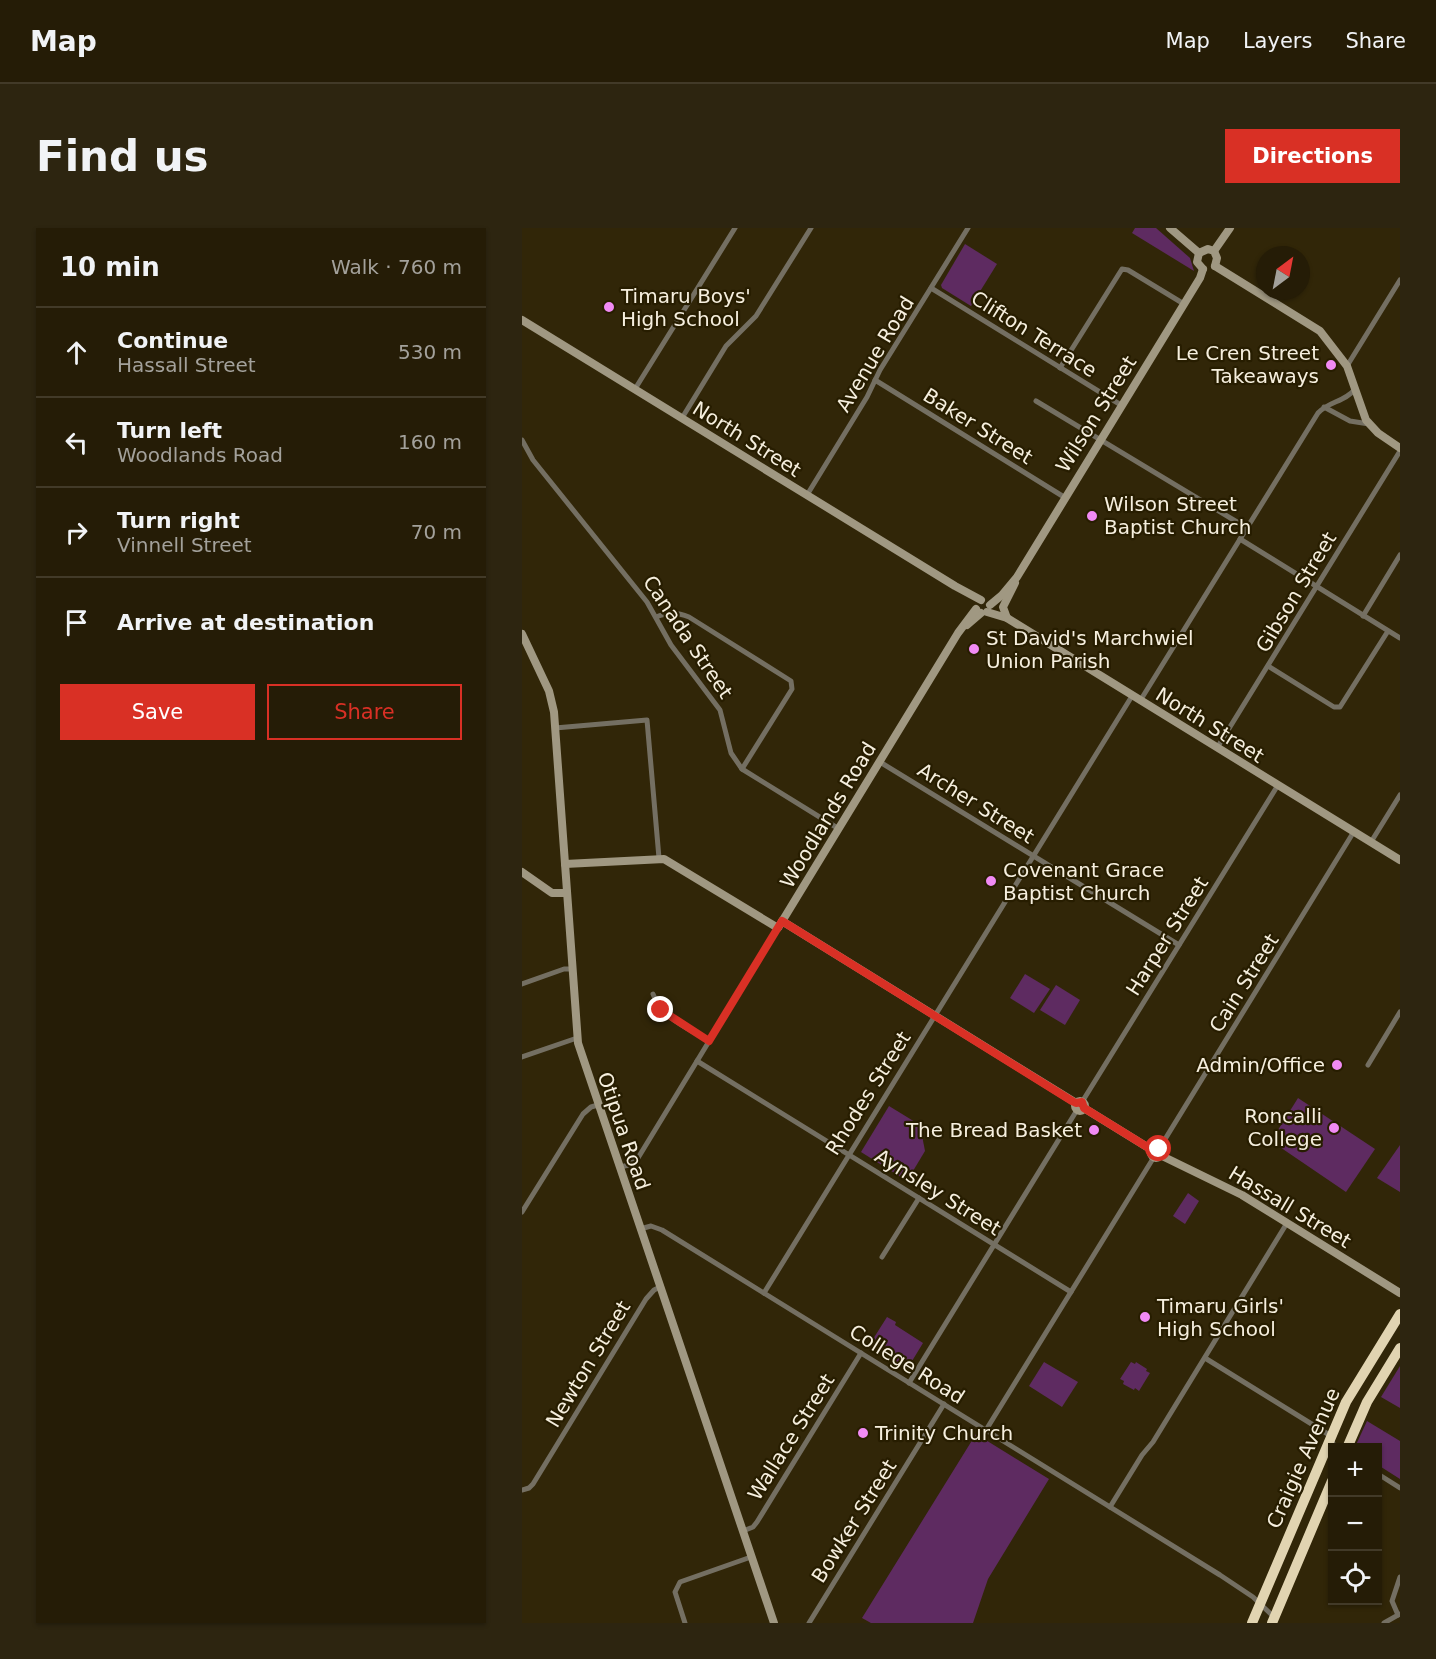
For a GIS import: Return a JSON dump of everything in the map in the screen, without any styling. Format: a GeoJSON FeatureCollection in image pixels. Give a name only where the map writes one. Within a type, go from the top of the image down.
{"type":"FeatureCollection","features":[{"type":"Feature","properties":{"kind":"highway","name":"Craigie Avenue"},"geometry":{"type":"LineString","coordinates":[[1252,1623],[1349,1396],[1400,1314]]}},
{"type":"Feature","properties":{"kind":"highway","name":"Craigie Avenue"},"geometry":{"type":"LineString","coordinates":[[1349,1443],[1366,1402],[1400,1348]]}},
{"type":"Feature","properties":{"kind":"highway","name":"Craigie Avenue"},"geometry":{"type":"LineString","coordinates":[[1275,1621],[1328,1491]]}},
{"type":"Feature","properties":{"kind":"street"},"geometry":{"type":"LineString","coordinates":[[635,389],[735,228]]}},
{"type":"Feature","properties":{"kind":"street"},"geometry":{"type":"LineString","coordinates":[[682,418],[726,346],[759,312],[811,228]]}},
{"type":"Feature","properties":{"kind":"street","name":"Avenue Road"},"geometry":{"type":"LineString","coordinates":[[807,495],[968,228]]}},
{"type":"Feature","properties":{"kind":"street"},"geometry":{"type":"LineString","coordinates":[[1170,228],[1199,253]]}},
{"type":"Feature","properties":{"kind":"street"},"geometry":{"type":"LineString","coordinates":[[1214,251],[1230,228]]}},
{"type":"Feature","properties":{"kind":"street"},"geometry":{"type":"LineString","coordinates":[[1208,249],[1214,251],[1217,258],[1215,266],[1210,270],[1203,269],[1197,262],[1199,253],[1208,249]]}},
{"type":"Feature","properties":{"kind":"street"},"geometry":{"type":"LineString","coordinates":[[1215,266],[1320,331],[1347,366],[1363,415],[1369,424],[1400,450]]}},
{"type":"Feature","properties":{"kind":"street"},"geometry":{"type":"LineString","coordinates":[[1060,368],[1122,269],[1128,270],[1184,304]]}},
{"type":"Feature","properties":{"kind":"street","name":"Wilson Street"},"geometry":{"type":"LineString","coordinates":[[1005,617],[1003,608],[1017,577],[1200,278],[1203,269]]}},
{"type":"Feature","properties":{"kind":"street"},"geometry":{"type":"LineString","coordinates":[[1347,366],[1400,280]]}},
{"type":"Feature","properties":{"kind":"street","name":"Clifton Terrace"},"geometry":{"type":"LineString","coordinates":[[931,288],[1121,405]]}},
{"type":"Feature","properties":{"kind":"street","name":"North Street"},"geometry":{"type":"LineString","coordinates":[[522,320],[955,586],[983,607],[1005,617],[1400,861]]}},
{"type":"Feature","properties":{"kind":"street","name":"Baker Street"},"geometry":{"type":"LineString","coordinates":[[875,380],[1064,497]]}},
{"type":"Feature","properties":{"kind":"street"},"geometry":{"type":"LineString","coordinates":[[1140,701],[1318,412],[1347,397],[1355,389]]}},
{"type":"Feature","properties":{"kind":"street"},"geometry":{"type":"LineString","coordinates":[[1036,401],[1247,528]]}},
{"type":"Feature","properties":{"kind":"street"},"geometry":{"type":"LineString","coordinates":[[1324,407],[1350,421],[1369,424]]}},
{"type":"Feature","properties":{"kind":"street","name":"Canada Street"},"geometry":{"type":"LineString","coordinates":[[522,440],[533,460],[640,592],[671,645],[721,713],[731,753],[742,770]]}},
{"type":"Feature","properties":{"kind":"street","name":"Gibson Street"},"geometry":{"type":"LineString","coordinates":[[1217,748],[1400,450]]}},
{"type":"Feature","properties":{"kind":"street"},"geometry":{"type":"LineString","coordinates":[[1240,539],[1400,638]]}},
{"type":"Feature","properties":{"kind":"street"},"geometry":{"type":"LineString","coordinates":[[1363,615],[1400,555]]}},
{"type":"Feature","properties":{"kind":"street","name":"Wilson Street"},"geometry":{"type":"LineString","coordinates":[[983,607],[998,592],[1005,590],[1017,577]]}},
{"type":"Feature","properties":{"kind":"street","name":"Woodlands Road"},"geometry":{"type":"LineString","coordinates":[[620,1167],[629,1165],[638,1158],[964,626],[983,607]]}},
{"type":"Feature","properties":{"kind":"street"},"geometry":{"type":"LineString","coordinates":[[656,617],[668,612],[681,613],[791,681],[792,689],[742,770],[839,829]]}},
{"type":"Feature","properties":{"kind":"street"},"geometry":{"type":"LineString","coordinates":[[1269,666],[1340,707],[1388,631]]}},
{"type":"Feature","properties":{"kind":"street","name":"Otipua Road"},"geometry":{"type":"LineString","coordinates":[[522,634],[553,704],[577,1038],[774,1623]]}},
{"type":"Feature","properties":{"kind":"street","name":"Rhodes Street"},"geometry":{"type":"LineString","coordinates":[[764,1293],[1132,696]]}},
{"type":"Feature","properties":{"kind":"street"},"geometry":{"type":"LineString","coordinates":[[555,728],[647,720],[659,858]]}},
{"type":"Feature","properties":{"kind":"street","name":"Archer Street"},"geometry":{"type":"LineString","coordinates":[[880,762],[1179,945]]}},
{"type":"Feature","properties":{"kind":"street","name":"Harper Street"},"geometry":{"type":"LineString","coordinates":[[909,1383],[1278,785]]}},
{"type":"Feature","properties":{"kind":"street"},"geometry":{"type":"LineString","coordinates":[[1371,842],[1400,795]]}},
{"type":"Feature","properties":{"kind":"street","name":"Cain Street"},"geometry":{"type":"LineString","coordinates":[[986,1430],[1353,833]]}},
{"type":"Feature","properties":{"kind":"street","name":"Hassall Street"},"geometry":{"type":"LineString","coordinates":[[565,864],[659,858],[673,863],[934,1016],[1156,1153],[1222,1184],[1400,1293]]}},
{"type":"Feature","properties":{"kind":"street"},"geometry":{"type":"LineString","coordinates":[[522,872],[552,893],[567,893]]}},
{"type":"Feature","properties":{"kind":"street"},"geometry":{"type":"LineString","coordinates":[[522,984],[564,969],[572,969]]}},
{"type":"Feature","properties":{"kind":"street"},"geometry":{"type":"LineString","coordinates":[[653,994],[664,1013],[709,1041]]}},
{"type":"Feature","properties":{"kind":"street"},"geometry":{"type":"LineString","coordinates":[[1368,1065],[1400,1012]]}},
{"type":"Feature","properties":{"kind":"street"},"geometry":{"type":"LineString","coordinates":[[522,1057],[577,1038]]}},
{"type":"Feature","properties":{"kind":"street","name":"Aynsley Street"},"geometry":{"type":"LineString","coordinates":[[697,1061],[1071,1292]]}},
{"type":"Feature","properties":{"kind":"street"},"geometry":{"type":"LineString","coordinates":[[522,1212],[584,1112],[598,1105]]}},
{"type":"Feature","properties":{"kind":"street"},"geometry":{"type":"LineString","coordinates":[[882,1257],[919,1198]]}},
{"type":"Feature","properties":{"kind":"street"},"geometry":{"type":"LineString","coordinates":[[1110,1507],[1142,1455],[1153,1442],[1287,1223]]}},
{"type":"Feature","properties":{"kind":"street","name":"College Road"},"geometry":{"type":"LineString","coordinates":[[640,1229],[656,1227],[944,1404],[1220,1575],[1261,1602],[1275,1621]]}},
{"type":"Feature","properties":{"kind":"street","name":"Newton Street"},"geometry":{"type":"LineString","coordinates":[[524,1490],[533,1484],[646,1299],[660,1287]]}},
{"type":"Feature","properties":{"kind":"street","name":"Wallace Street"},"geometry":{"type":"LineString","coordinates":[[743,1531],[753,1527],[757,1522],[861,1353]]}},
{"type":"Feature","properties":{"kind":"street"},"geometry":{"type":"LineString","coordinates":[[1205,1358],[1331,1436],[1334,1443]]}},
{"type":"Feature","properties":{"kind":"street","name":"Bowker Street"},"geometry":{"type":"LineString","coordinates":[[809,1623],[944,1404]]}},
{"type":"Feature","properties":{"kind":"street"},"geometry":{"type":"LineString","coordinates":[[1382,1477],[1400,1488]]}},
{"type":"Feature","properties":{"kind":"street"},"geometry":{"type":"LineString","coordinates":[[685,1623],[676,1595],[677,1584],[751,1557]]}},
{"type":"Feature","properties":{"kind":"street"},"geometry":{"type":"LineString","coordinates":[[1384,1623],[1399,1615],[1392,1601],[1400,1577]]}},
{"type":"Feature","properties":{"kind":"shaded area"},"geometry":{"type":"Polygon","coordinates":[[[1135,228],[1156,228],[1190,258],[1194,271],[1132,233],[1135,228]]]}},
{"type":"Feature","properties":{"kind":"shaded area"},"geometry":{"type":"Polygon","coordinates":[[[965,244],[997,264],[971,306],[942,288],[941,285],[965,244]]]}},
{"type":"Feature","properties":{"kind":"shaded area"},"geometry":{"type":"Polygon","coordinates":[[[1025,974],[1050,989],[1034,1013],[1010,998],[1025,974]]]}},
{"type":"Feature","properties":{"kind":"shaded area"},"geometry":{"type":"Polygon","coordinates":[[[1056,985],[1080,1000],[1065,1025],[1040,1010],[1056,985]]]}},
{"type":"Feature","properties":{"kind":"shaded area"},"geometry":{"type":"Polygon","coordinates":[[[1298,1098],[1375,1149],[1346,1192],[1271,1141],[1298,1098]]]}},
{"type":"Feature","properties":{"kind":"shaded area"},"geometry":{"type":"Polygon","coordinates":[[[889,1106],[920,1125],[925,1151],[907,1181],[861,1152],[889,1106]]]}},
{"type":"Feature","properties":{"kind":"shaded area"},"geometry":{"type":"Polygon","coordinates":[[[1400,1145],[1400,1192],[1377,1178],[1400,1145]]]}},
{"type":"Feature","properties":{"kind":"shaded area"},"geometry":{"type":"Polygon","coordinates":[[[1188,1193],[1199,1201],[1185,1224],[1173,1216],[1188,1193]]]}},
{"type":"Feature","properties":{"kind":"shaded area"},"geometry":{"type":"Polygon","coordinates":[[[887,1317],[896,1322],[895,1325],[923,1343],[909,1366],[902,1368],[868,1347],[887,1317]]]}},
{"type":"Feature","properties":{"kind":"shaded area"},"geometry":{"type":"Polygon","coordinates":[[[1044,1362],[1078,1382],[1062,1407],[1029,1386],[1044,1362]]]}},
{"type":"Feature","properties":{"kind":"shaded area"},"geometry":{"type":"Polygon","coordinates":[[[1131,1362],[1135,1364],[1136,1362],[1150,1373],[1139,1391],[1123,1384],[1124,1381],[1120,1379],[1131,1362]]]}},
{"type":"Feature","properties":{"kind":"shaded area"},"geometry":{"type":"Polygon","coordinates":[[[1400,1366],[1400,1408],[1381,1397],[1400,1366]]]}},
{"type":"Feature","properties":{"kind":"shaded area"},"geometry":{"type":"Polygon","coordinates":[[[1367,1421],[1400,1441],[1400,1479],[1382,1468],[1382,1443],[1357,1443],[1367,1421]]]}},
{"type":"Feature","properties":{"kind":"shaded area"},"geometry":{"type":"Polygon","coordinates":[[[976,1434],[1049,1479],[988,1579],[973,1623],[871,1623],[862,1618],[976,1434]]]}},
{"type":"Feature","properties":{"kind":"place","name":"Timaru Boys' High School"},"geometry":{"type":"Point","coordinates":[609,307]}},
{"type":"Feature","properties":{"kind":"place","name":"Le Cren Street Takeaways"},"geometry":{"type":"Point","coordinates":[1331,365]}},
{"type":"Feature","properties":{"kind":"place","name":"Wilson Street Baptist Church"},"geometry":{"type":"Point","coordinates":[1092,516]}},
{"type":"Feature","properties":{"kind":"place","name":"St David's Marchwiel Union Parish"},"geometry":{"type":"Point","coordinates":[974,649]}},
{"type":"Feature","properties":{"kind":"place","name":"Covenant Grace Baptist Church"},"geometry":{"type":"Point","coordinates":[991,881]}},
{"type":"Feature","properties":{"kind":"place","name":"Admin/Office"},"geometry":{"type":"Point","coordinates":[1337,1065]}},
{"type":"Feature","properties":{"kind":"place","name":"Roncalli College"},"geometry":{"type":"Point","coordinates":[1334,1128]}},
{"type":"Feature","properties":{"kind":"place","name":"The Bread Basket"},"geometry":{"type":"Point","coordinates":[1094,1130]}},
{"type":"Feature","properties":{"kind":"place","name":"Timaru Girls' High School"},"geometry":{"type":"Point","coordinates":[1145,1317]}},
{"type":"Feature","properties":{"kind":"place","name":"Trinity Church"},"geometry":{"type":"Point","coordinates":[863,1433]}},
{"type":"Feature","properties":{"kind":"route"},"geometry":{"type":"LineString","coordinates":[[661,1010],[709,1041],[782,921],[1072,1101],[1082,1102],[1084,1108],[1152,1150],[1159,1149]]}}]}
